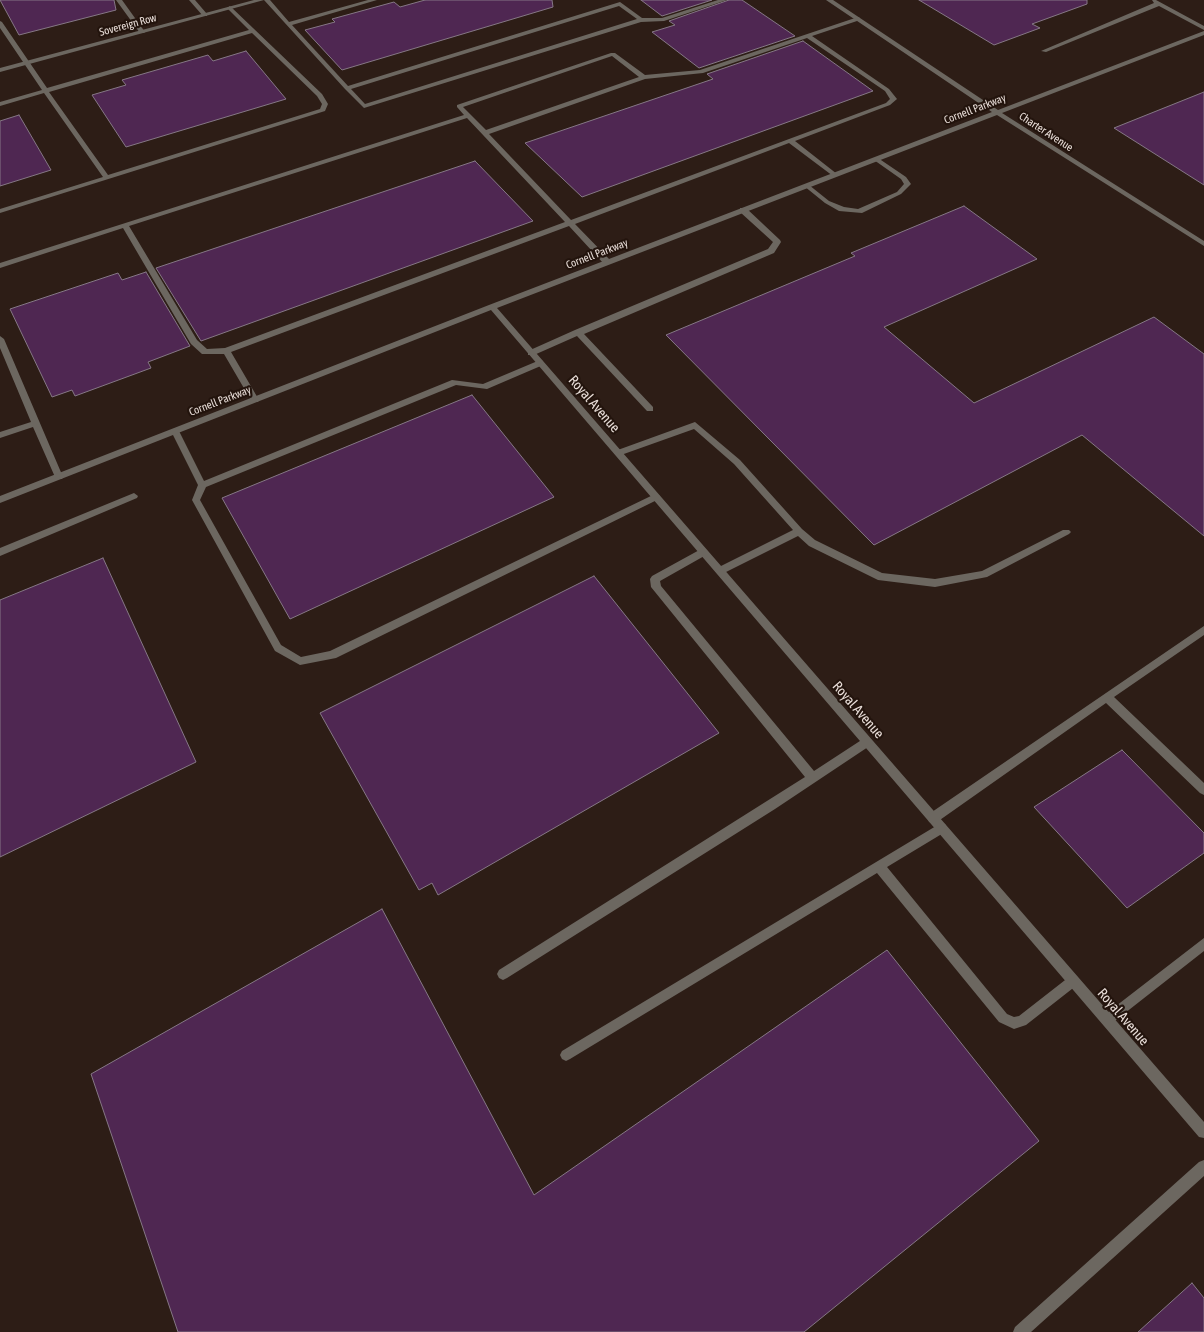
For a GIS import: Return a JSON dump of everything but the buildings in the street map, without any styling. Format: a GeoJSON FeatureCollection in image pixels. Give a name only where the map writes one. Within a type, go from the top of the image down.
{"type":"FeatureCollection","features":[{"type":"Feature","properties":{"kind":"street"},"geometry":{"type":"LineString","coordinates":[[119,0],[142,32]]}},
{"type":"Feature","properties":{"kind":"street"},"geometry":{"type":"LineString","coordinates":[[192,0],[205,15]]}},
{"type":"Feature","properties":{"kind":"street","name":"Sovereign Row"},"geometry":{"type":"LineString","coordinates":[[0,70],[261,0]]}},
{"type":"Feature","properties":{"kind":"street"},"geometry":{"type":"LineString","coordinates":[[267,0],[364,106],[641,20],[662,20],[724,0]]}},
{"type":"Feature","properties":{"kind":"street"},"geometry":{"type":"LineString","coordinates":[[288,24],[374,0]]}},
{"type":"Feature","properties":{"kind":"street","name":"Charter Avenue"},"geometry":{"type":"LineString","coordinates":[[829,0],[998,113],[1204,244]]}},
{"type":"Feature","properties":{"kind":"street"},"geometry":{"type":"LineString","coordinates":[[1151,0],[1204,28]]}},
{"type":"Feature","properties":{"kind":"street"},"geometry":{"type":"LineString","coordinates":[[347,88],[620,4],[641,20]]}},
{"type":"Feature","properties":{"kind":"street"},"geometry":{"type":"LineString","coordinates":[[1044,51],[1158,4]]}},
{"type":"Feature","properties":{"kind":"street"},"geometry":{"type":"LineString","coordinates":[[0,211],[323,110],[325,104],[320,95],[230,8]]}},
{"type":"Feature","properties":{"kind":"street"},"geometry":{"type":"LineString","coordinates":[[484,133],[644,77],[701,72],[858,19]]}},
{"type":"Feature","properties":{"kind":"street"},"geometry":{"type":"LineString","coordinates":[[0,23],[45,91],[107,178]]}},
{"type":"Feature","properties":{"kind":"street"},"geometry":{"type":"LineString","coordinates":[[0,104],[254,31]]}},
{"type":"Feature","properties":{"kind":"street","name":"Cornell Parkway"},"geometry":{"type":"LineString","coordinates":[[0,500],[607,262],[998,113],[1204,32]]}},
{"type":"Feature","properties":{"kind":"street"},"geometry":{"type":"LineString","coordinates":[[125,225],[194,342],[205,352],[226,351],[791,141],[888,104],[894,99],[887,90],[808,36]]}},
{"type":"Feature","properties":{"kind":"street"},"geometry":{"type":"LineString","coordinates":[[607,262],[459,106],[613,54],[644,77]]}},
{"type":"Feature","properties":{"kind":"street"},"geometry":{"type":"LineString","coordinates":[[0,266],[467,116]]}},
{"type":"Feature","properties":{"kind":"street"},"geometry":{"type":"LineString","coordinates":[[791,141],[835,175]]}},
{"type":"Feature","properties":{"kind":"street"},"geometry":{"type":"LineString","coordinates":[[807,186],[827,202],[842,209],[859,211],[899,192],[908,184],[904,178],[876,160]]}},
{"type":"Feature","properties":{"kind":"street"},"geometry":{"type":"LineString","coordinates":[[532,353],[771,251],[776,242],[743,210]]}},
{"type":"Feature","properties":{"kind":"street","name":"Royal Avenue"},"geometry":{"type":"LineString","coordinates":[[492,307],[1204,1132]]}},
{"type":"Feature","properties":{"kind":"street"},"geometry":{"type":"LineString","coordinates":[[578,332],[650,409]]}},
{"type":"Feature","properties":{"kind":"street"},"geometry":{"type":"LineString","coordinates":[[0,339],[59,477]]}},
{"type":"Feature","properties":{"kind":"street"},"geometry":{"type":"LineString","coordinates":[[226,351],[255,400]]}},
{"type":"Feature","properties":{"kind":"street"},"geometry":{"type":"LineString","coordinates":[[540,363],[484,387],[455,382],[202,485],[196,500],[278,648],[300,661],[332,655],[656,497]]}},
{"type":"Feature","properties":{"kind":"street"},"geometry":{"type":"LineString","coordinates":[[0,435],[36,423]]}},
{"type":"Feature","properties":{"kind":"street"},"geometry":{"type":"LineString","coordinates":[[618,453],[695,425],[737,462],[799,532],[812,543],[881,577],[935,583],[984,574],[1066,532]]}},
{"type":"Feature","properties":{"kind":"street"},"geometry":{"type":"LineString","coordinates":[[175,431],[202,485]]}},
{"type":"Feature","properties":{"kind":"street"},"geometry":{"type":"LineString","coordinates":[[0,552],[134,496]]}},
{"type":"Feature","properties":{"kind":"street"},"geometry":{"type":"LineString","coordinates":[[720,571],[799,532]]}},
{"type":"Feature","properties":{"kind":"street"},"geometry":{"type":"LineString","coordinates":[[703,552],[655,579],[656,587],[813,778]]}},
{"type":"Feature","properties":{"kind":"street"},"geometry":{"type":"LineString","coordinates":[[933,818],[1204,630]]}},
{"type":"Feature","properties":{"kind":"street"},"geometry":{"type":"LineString","coordinates":[[1107,697],[1204,790]]}},
{"type":"Feature","properties":{"kind":"street"},"geometry":{"type":"LineString","coordinates":[[503,974],[867,742]]}},
{"type":"Feature","properties":{"kind":"street"},"geometry":{"type":"LineString","coordinates":[[566,1055],[941,828]]}},
{"type":"Feature","properties":{"kind":"street"},"geometry":{"type":"LineString","coordinates":[[879,866],[1003,1018],[1014,1024],[1022,1021],[1073,981]]}},
{"type":"Feature","properties":{"kind":"street"},"geometry":{"type":"LineString","coordinates":[[1107,1020],[1204,944]]}},
{"type":"Feature","properties":{"kind":"street"},"geometry":{"type":"LineString","coordinates":[[1020,1332],[1204,1167]]}}]}
